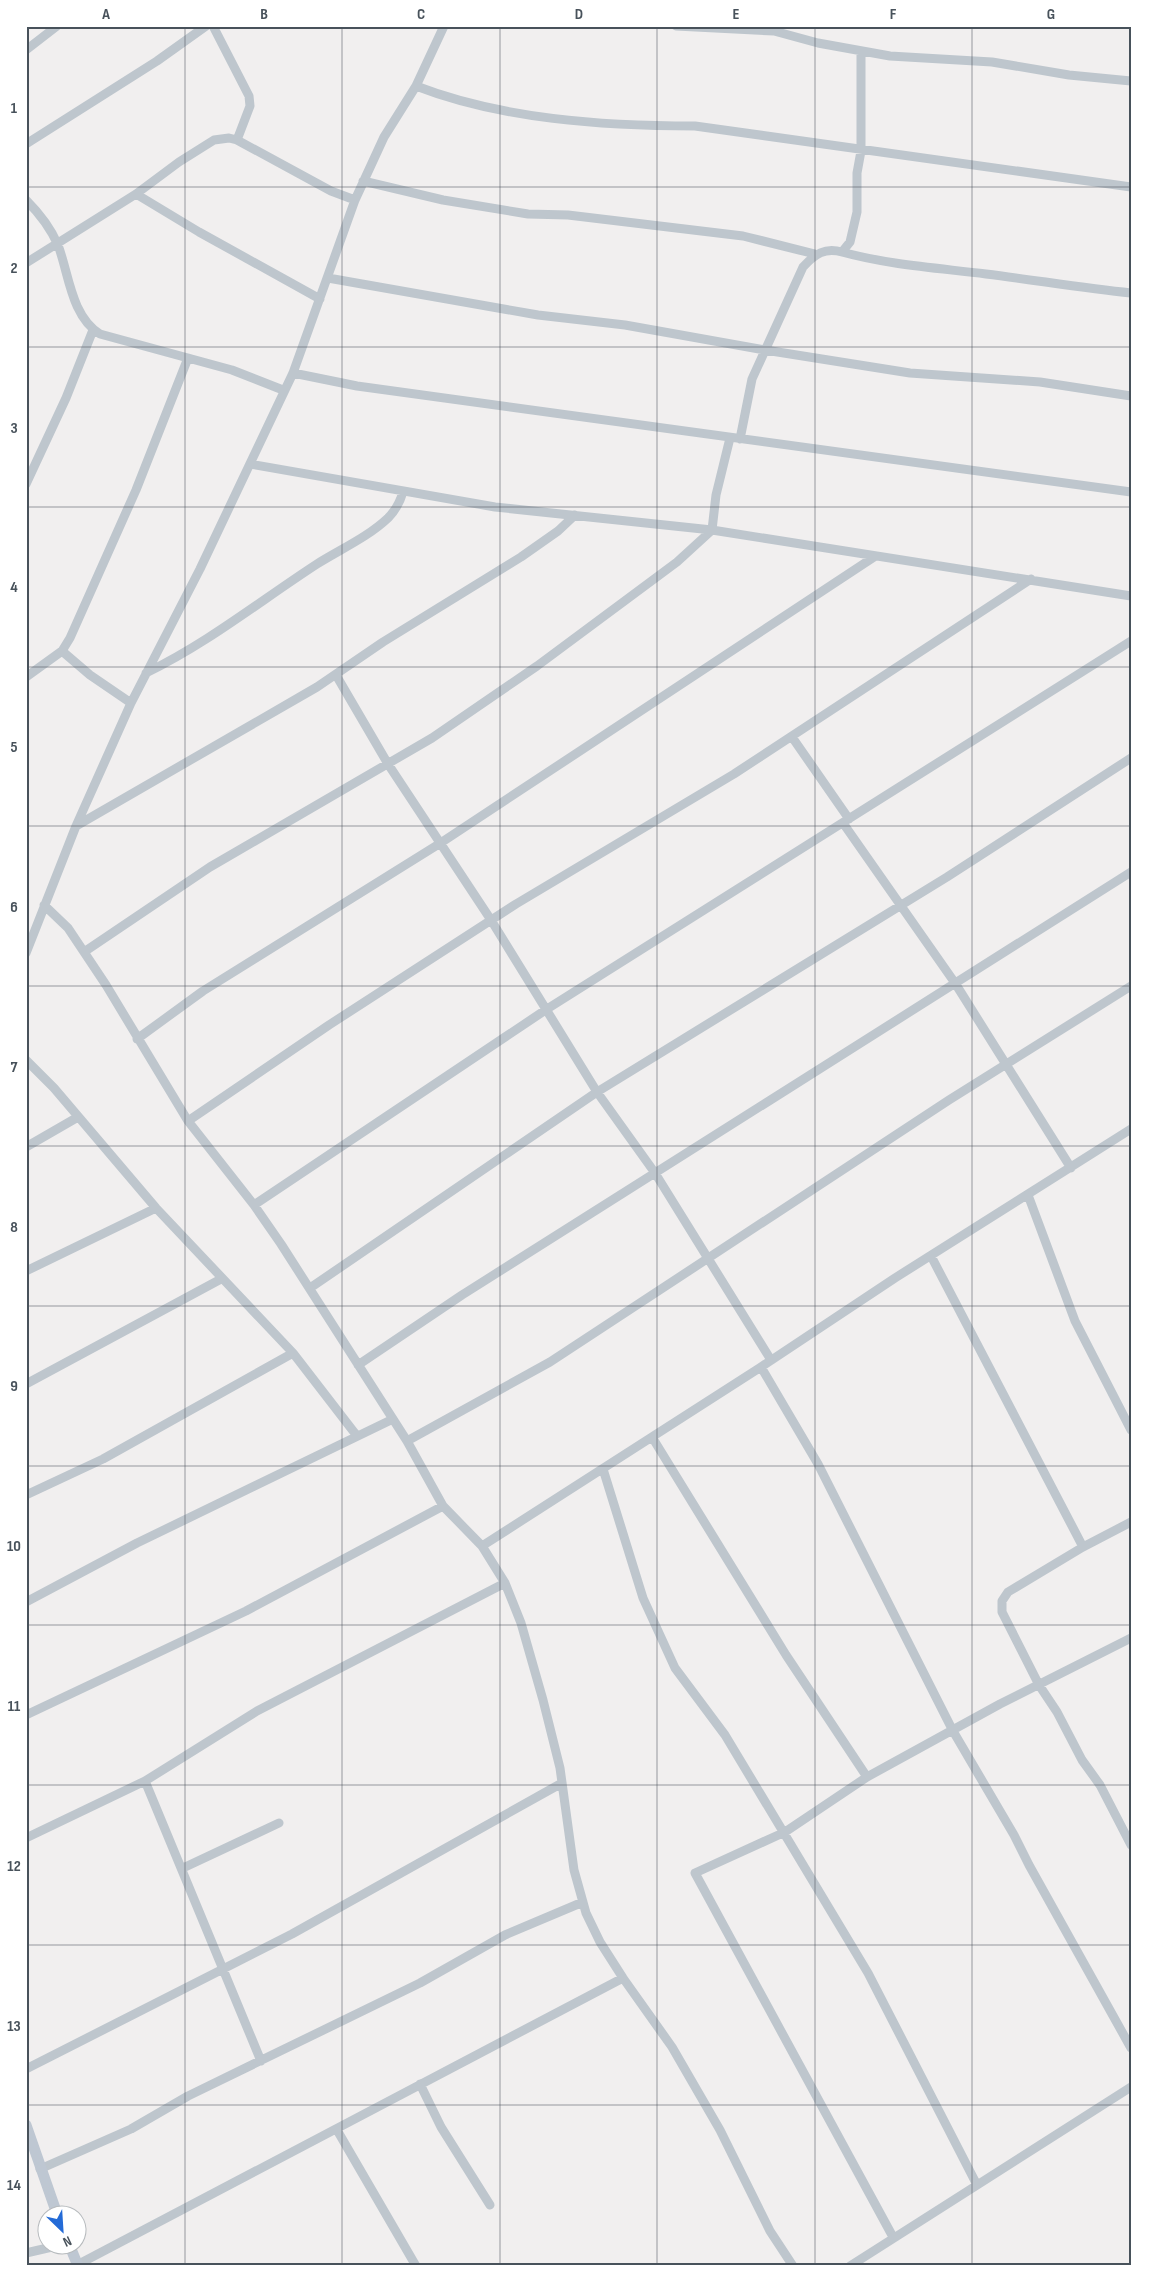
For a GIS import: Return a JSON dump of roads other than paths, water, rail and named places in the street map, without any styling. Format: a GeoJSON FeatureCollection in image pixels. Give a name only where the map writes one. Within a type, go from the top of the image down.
{"type":"FeatureCollection","features":[{"type":"Feature","properties":{"kind":"street"},"geometry":{"type":"LineString","coordinates":[[26,50],[57,26]]}},
{"type":"Feature","properties":{"kind":"street"},"geometry":{"type":"LineString","coordinates":[[26,144],[157,61],[206,26]]}},
{"type":"Feature","properties":{"kind":"street"},"geometry":{"type":"LineString","coordinates":[[213,26],[249,96],[250,106],[237,140]]}},
{"type":"Feature","properties":{"kind":"street"},"geometry":{"type":"LineString","coordinates":[[26,953],[76,826],[131,703],[200,569],[293,373],[363,181],[384,137],[416,86],[444,26]]}},
{"type":"Feature","properties":{"kind":"street"},"geometry":{"type":"LineString","coordinates":[[676,26],[774,31],[861,52],[890,56],[992,62],[1070,75],[1131,81]]}},
{"type":"Feature","properties":{"kind":"street"},"geometry":{"type":"LineString","coordinates":[[842,252],[850,242],[857,212],[857,173],[861,151],[861,52]]}},
{"type":"Feature","properties":{"kind":"street"},"geometry":{"type":"LineString","coordinates":[[416,86],[447,98],[555,119],[624,126],[694,126],[861,151],[963,162],[1131,187]]}},
{"type":"Feature","properties":{"kind":"street"},"geometry":{"type":"LineString","coordinates":[[26,263],[136,194],[179,162],[214,140],[229,138],[237,140],[331,191],[355,200]]}},
{"type":"Feature","properties":{"kind":"street"},"geometry":{"type":"LineString","coordinates":[[363,181],[443,200],[528,214],[568,215],[743,236],[815,254],[834,250],[868,260],[1131,293]]}},
{"type":"Feature","properties":{"kind":"street"},"geometry":{"type":"LineString","coordinates":[[136,194],[320,300]]}},
{"type":"Feature","properties":{"kind":"street"},"geometry":{"type":"LineString","coordinates":[[26,200],[41,217],[57,244],[79,310],[93,330],[100,334],[232,370],[284,390]]}},
{"type":"Feature","properties":{"kind":"street"},"geometry":{"type":"LineString","coordinates":[[740,439],[752,379],[803,267],[815,254]]}},
{"type":"Feature","properties":{"kind":"street"},"geometry":{"type":"LineString","coordinates":[[328,278],[538,315],[625,325],[910,373],[1040,382],[1131,396]]}},
{"type":"Feature","properties":{"kind":"street"},"geometry":{"type":"LineString","coordinates":[[26,484],[66,398],[93,330]]}},
{"type":"Feature","properties":{"kind":"street"},"geometry":{"type":"LineString","coordinates":[[26,677],[62,651],[70,638],[136,490],[188,358]]}},
{"type":"Feature","properties":{"kind":"street"},"geometry":{"type":"LineString","coordinates":[[293,373],[357,386],[1131,492]]}},
{"type":"Feature","properties":{"kind":"street"},"geometry":{"type":"LineString","coordinates":[[84,952],[210,867],[432,738],[537,666],[677,562],[712,530],[716,495],[730,438]]}},
{"type":"Feature","properties":{"kind":"street"},"geometry":{"type":"LineString","coordinates":[[250,464],[495,507],[712,530],[1131,596]]}},
{"type":"Feature","properties":{"kind":"street"},"geometry":{"type":"LineString","coordinates":[[146,673],[196,648],[317,564],[355,542],[387,518],[399,504],[403,492]]}},
{"type":"Feature","properties":{"kind":"street"},"geometry":{"type":"LineString","coordinates":[[76,826],[336,675],[383,642],[521,557],[575,515]]}},
{"type":"Feature","properties":{"kind":"street"},"geometry":{"type":"LineString","coordinates":[[137,1039],[203,991],[439,844],[874,557]]}},
{"type":"Feature","properties":{"kind":"street"},"geometry":{"type":"LineString","coordinates":[[188,1121],[328,1025],[491,920],[792,737],[1031,579]]}},
{"type":"Feature","properties":{"kind":"street"},"geometry":{"type":"LineString","coordinates":[[254,1205],[547,1009],[1131,640]]}},
{"type":"Feature","properties":{"kind":"street"},"geometry":{"type":"LineString","coordinates":[[62,651],[90,676],[131,703]]}},
{"type":"Feature","properties":{"kind":"street"},"geometry":{"type":"LineString","coordinates":[[336,675],[388,764],[439,844],[491,920],[598,1092],[655,1173],[771,1360]]}},
{"type":"Feature","properties":{"kind":"street"},"geometry":{"type":"LineString","coordinates":[[792,737],[901,905],[955,983],[1071,1168]]}},
{"type":"Feature","properties":{"kind":"street"},"geometry":{"type":"LineString","coordinates":[[310,1288],[598,1092],[901,905],[1131,758]]}},
{"type":"Feature","properties":{"kind":"street"},"geometry":{"type":"LineString","coordinates":[[358,1365],[462,1295],[1131,872]]}},
{"type":"Feature","properties":{"kind":"street"},"geometry":{"type":"LineString","coordinates":[[44,905],[68,928],[188,1121],[254,1205],[310,1288],[407,1441],[443,1506],[482,1546],[505,1583],[521,1623],[543,1700],[562,1783],[574,1870],[583,1902],[600,1942],[622,1978],[672,2047],[720,2130],[770,2231],[793,2266]]}},
{"type":"Feature","properties":{"kind":"street"},"geometry":{"type":"LineString","coordinates":[[407,1441],[550,1362],[1006,1063],[1131,986]]}},
{"type":"Feature","properties":{"kind":"street"},"geometry":{"type":"LineString","coordinates":[[26,1060],[54,1088],[156,1208],[221,1279],[293,1353],[357,1436]]}},
{"type":"Feature","properties":{"kind":"street"},"geometry":{"type":"LineString","coordinates":[[26,1147],[78,1117]]}},
{"type":"Feature","properties":{"kind":"street"},"geometry":{"type":"LineString","coordinates":[[482,1546],[1131,1129]]}},
{"type":"Feature","properties":{"kind":"street"},"geometry":{"type":"LineString","coordinates":[[1028,1195],[1075,1321],[1131,1430]]}},
{"type":"Feature","properties":{"kind":"street"},"geometry":{"type":"LineString","coordinates":[[26,1271],[156,1208]]}},
{"type":"Feature","properties":{"kind":"street"},"geometry":{"type":"LineString","coordinates":[[931,1256],[1083,1547]]}},
{"type":"Feature","properties":{"kind":"street"},"geometry":{"type":"LineString","coordinates":[[26,1384],[221,1279]]}},
{"type":"Feature","properties":{"kind":"street"},"geometry":{"type":"LineString","coordinates":[[26,1495],[103,1459],[293,1353]]}},
{"type":"Feature","properties":{"kind":"street"},"geometry":{"type":"LineString","coordinates":[[762,1367],[818,1464],[953,1731],[1014,1835],[1028,1865],[1131,2048]]}},
{"type":"Feature","properties":{"kind":"street"},"geometry":{"type":"LineString","coordinates":[[26,1602],[137,1543],[393,1419]]}},
{"type":"Feature","properties":{"kind":"street"},"geometry":{"type":"LineString","coordinates":[[652,1438],[786,1655],[867,1777]]}},
{"type":"Feature","properties":{"kind":"street"},"geometry":{"type":"LineString","coordinates":[[603,1469],[643,1598],[674,1668],[725,1735],[868,1973],[976,2185]]}},
{"type":"Feature","properties":{"kind":"street"},"geometry":{"type":"LineString","coordinates":[[26,1715],[246,1611],[443,1506]]}},
{"type":"Feature","properties":{"kind":"street"},"geometry":{"type":"LineString","coordinates":[[1131,1522],[1083,1547],[1008,1592],[1002,1601],[1002,1612],[1039,1685],[1057,1712],[1082,1760],[1100,1784],[1131,1845]]}},
{"type":"Feature","properties":{"kind":"street"},"geometry":{"type":"LineString","coordinates":[[26,1838],[145,1781],[257,1712],[505,1583]]}},
{"type":"Feature","properties":{"kind":"street"},"geometry":{"type":"LineString","coordinates":[[893,2237],[696,1876],[696,1872],[785,1832],[867,1777],[1131,1638]]}},
{"type":"Feature","properties":{"kind":"street"},"geometry":{"type":"LineString","coordinates":[[145,1781],[183,1868],[261,2061]]}},
{"type":"Feature","properties":{"kind":"street"},"geometry":{"type":"LineString","coordinates":[[26,2069],[292,1934],[562,1783]]}},
{"type":"Feature","properties":{"kind":"street"},"geometry":{"type":"LineString","coordinates":[[183,1868],[279,1823]]}},
{"type":"Feature","properties":{"kind":"street"},"geometry":{"type":"LineString","coordinates":[[40,2169],[131,2129],[188,2096],[420,1983],[505,1935],[583,1902]]}},
{"type":"Feature","properties":{"kind":"street"},"geometry":{"type":"LineString","coordinates":[[77,2265],[337,2130],[420,2084],[622,1978]]}},
{"type":"Feature","properties":{"kind":"street"},"geometry":{"type":"LineString","coordinates":[[420,2084],[441,2128],[490,2205]]}},
{"type":"Feature","properties":{"kind":"street"},"geometry":{"type":"LineString","coordinates":[[850,2266],[1131,2087]]}},
{"type":"Feature","properties":{"kind":"street"},"geometry":{"type":"LineString","coordinates":[[26,2125],[30,2145],[53,2204]]}},
{"type":"Feature","properties":{"kind":"street"},"geometry":{"type":"LineString","coordinates":[[337,2130],[416,2266]]}}]}
